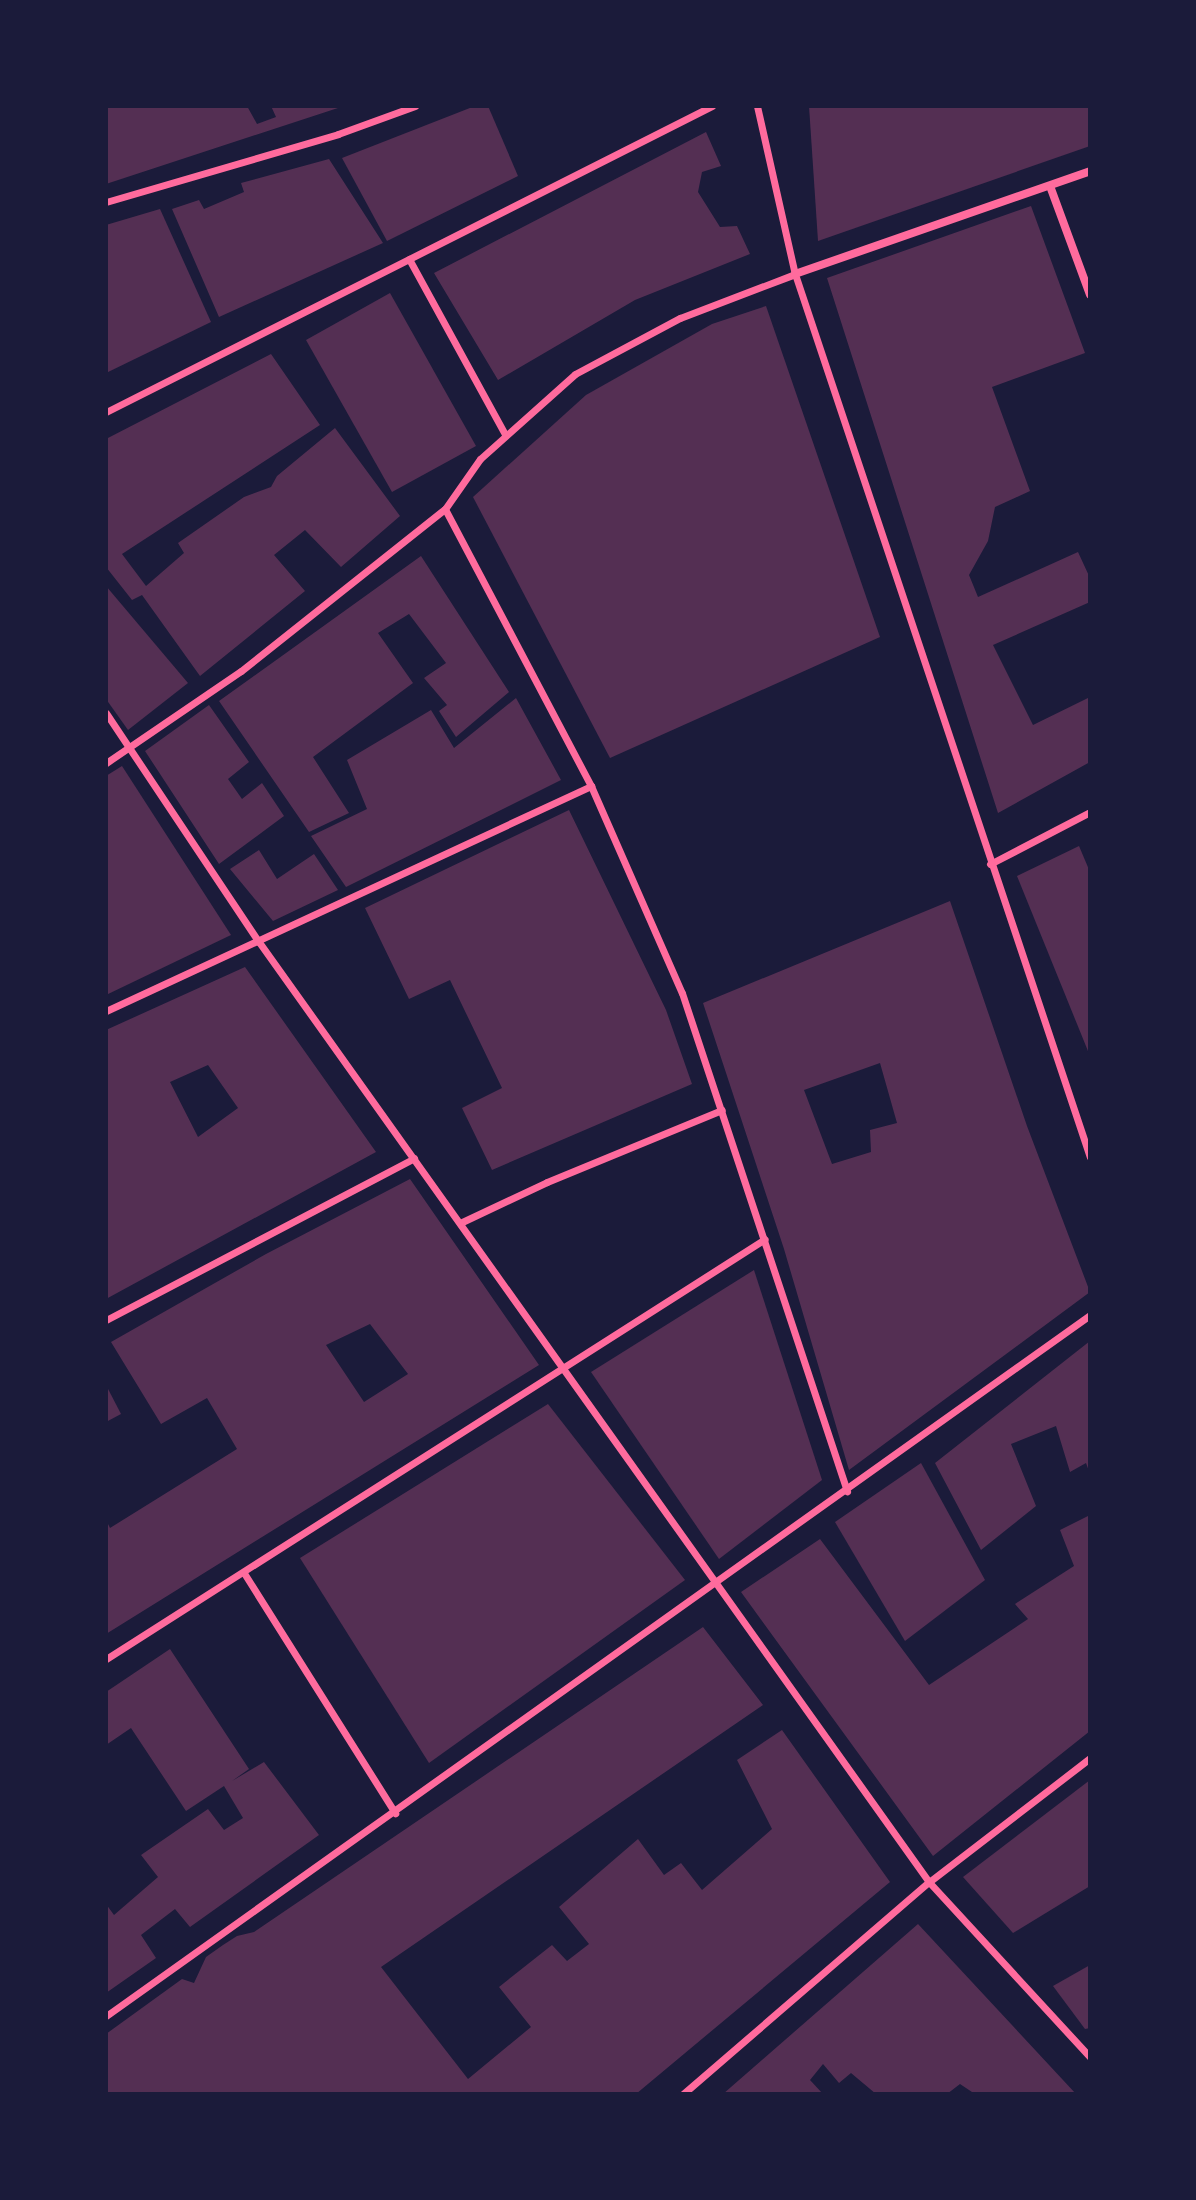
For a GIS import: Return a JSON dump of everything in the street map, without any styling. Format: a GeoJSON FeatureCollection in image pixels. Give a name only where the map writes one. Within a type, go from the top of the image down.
{"type":"FeatureCollection","features":[{"type":"Feature","properties":{"kind":"street"},"geometry":{"type":"LineString","coordinates":[[106,202],[338,134],[415,106]]}},
{"type":"Feature","properties":{"kind":"street"},"geometry":{"type":"LineString","coordinates":[[106,412],[712,106]]}},
{"type":"Feature","properties":{"kind":"street"},"geometry":{"type":"LineString","coordinates":[[757,106],[795,274],[1090,1157]]}},
{"type":"Feature","properties":{"kind":"street"},"geometry":{"type":"LineString","coordinates":[[106,763],[241,671],[445,509],[480,459],[575,374],[680,318],[795,274],[1090,171]]}},
{"type":"Feature","properties":{"kind":"street"},"geometry":{"type":"LineString","coordinates":[[1050,186],[1090,295]]}},
{"type":"Feature","properties":{"kind":"street"},"geometry":{"type":"LineString","coordinates":[[409,259],[505,434]]}},
{"type":"Feature","properties":{"kind":"street"},"geometry":{"type":"LineString","coordinates":[[445,509],[591,786],[682,993],[847,1491]]}},
{"type":"Feature","properties":{"kind":"street"},"geometry":{"type":"LineString","coordinates":[[106,713],[259,942],[714,1585],[929,1882],[1090,2057]]}},
{"type":"Feature","properties":{"kind":"street"},"geometry":{"type":"LineString","coordinates":[[106,1011],[591,786]]}},
{"type":"Feature","properties":{"kind":"street"},"geometry":{"type":"LineString","coordinates":[[990,864],[1090,812]]}},
{"type":"Feature","properties":{"kind":"street"},"geometry":{"type":"LineString","coordinates":[[460,1223],[547,1182],[722,1110]]}},
{"type":"Feature","properties":{"kind":"street"},"geometry":{"type":"LineString","coordinates":[[106,1320],[414,1158]]}},
{"type":"Feature","properties":{"kind":"street"},"geometry":{"type":"LineString","coordinates":[[106,1659],[765,1239]]}},
{"type":"Feature","properties":{"kind":"street"},"geometry":{"type":"LineString","coordinates":[[106,2016],[1090,1315]]}},
{"type":"Feature","properties":{"kind":"street"},"geometry":{"type":"LineString","coordinates":[[244,1573],[395,1813]]}},
{"type":"Feature","properties":{"kind":"street"},"geometry":{"type":"LineString","coordinates":[[683,2094],[929,1882],[1090,1758]]}},
{"type":"Feature","properties":{"kind":"building"},"geometry":{"type":"Polygon","coordinates":[[[106,106],[247,106],[257,124],[276,117],[271,106],[341,107],[106,184],[106,106]]]}},
{"type":"Feature","properties":{"kind":"building"},"geometry":{"type":"Polygon","coordinates":[[[475,106],[488,106],[518,176],[387,241],[342,158],[475,106]]]}},
{"type":"Feature","properties":{"kind":"building"},"geometry":{"type":"Polygon","coordinates":[[[809,106],[1090,106],[1090,146],[818,241],[809,106]]]}},
{"type":"Feature","properties":{"kind":"building"},"geometry":{"type":"Polygon","coordinates":[[[706,132],[721,166],[702,172],[698,192],[720,227],[737,226],[750,254],[635,300],[498,380],[434,273],[706,132]]]}},
{"type":"Feature","properties":{"kind":"building"},"geometry":{"type":"Polygon","coordinates":[[[329,159],[383,243],[219,317],[172,209],[199,200],[204,209],[244,192],[241,183],[329,159]]]}},
{"type":"Feature","properties":{"kind":"building"},"geometry":{"type":"Polygon","coordinates":[[[1031,206],[1085,353],[992,387],[1030,491],[995,507],[988,541],[969,575],[978,597],[1078,552],[1090,578],[1090,602],[993,645],[1033,725],[1090,697],[1090,762],[998,813],[827,278],[1031,206]]]}},
{"type":"Feature","properties":{"kind":"building"},"geometry":{"type":"Polygon","coordinates":[[[160,209],[211,322],[106,373],[106,225],[160,209]]]}},
{"type":"Feature","properties":{"kind":"building"},"geometry":{"type":"Polygon","coordinates":[[[390,293],[476,446],[392,492],[306,340],[390,293]]]}},
{"type":"Feature","properties":{"kind":"building"},"geometry":{"type":"Polygon","coordinates":[[[766,306],[880,637],[610,758],[473,497],[586,395],[712,324],[766,306]]]}},
{"type":"Feature","properties":{"kind":"building"},"geometry":{"type":"Polygon","coordinates":[[[271,354],[320,425],[122,554],[146,586],[184,553],[178,543],[244,497],[271,487],[277,476],[335,428],[400,516],[341,567],[305,530],[274,555],[305,591],[200,676],[142,595],[132,600],[106,567],[106,439],[271,354]]]}},
{"type":"Feature","properties":{"kind":"building"},"geometry":{"type":"Polygon","coordinates":[[[421,556],[509,692],[456,737],[439,711],[447,705],[424,678],[446,663],[409,614],[378,633],[413,683],[313,757],[349,813],[309,832],[219,701],[421,556]]]}},
{"type":"Feature","properties":{"kind":"building"},"geometry":{"type":"Polygon","coordinates":[[[106,586],[188,683],[128,730],[106,699],[106,586]]]}},
{"type":"Feature","properties":{"kind":"building"},"geometry":{"type":"Polygon","coordinates":[[[516,698],[561,780],[346,887],[311,836],[367,809],[347,760],[431,710],[454,748],[516,698]]]}},
{"type":"Feature","properties":{"kind":"building"},"geometry":{"type":"Polygon","coordinates":[[[209,705],[249,762],[228,779],[242,799],[262,783],[284,816],[219,864],[145,751],[209,705]]]}},
{"type":"Feature","properties":{"kind":"building"},"geometry":{"type":"Polygon","coordinates":[[[122,766],[231,935],[106,995],[106,776],[122,766]]]}},
{"type":"Feature","properties":{"kind":"building"},"geometry":{"type":"Polygon","coordinates":[[[569,810],[666,1010],[692,1084],[492,1170],[462,1108],[502,1088],[450,980],[409,999],[365,908],[569,810]]]}},
{"type":"Feature","properties":{"kind":"building"},"geometry":{"type":"Polygon","coordinates":[[[1079,846],[1090,872],[1090,1056],[1017,876],[1079,846]]]}},
{"type":"Feature","properties":{"kind":"building"},"geometry":{"type":"Polygon","coordinates":[[[259,850],[277,879],[314,854],[338,890],[273,921],[230,869],[259,850]]]}},
{"type":"Feature","properties":{"kind":"building"},"geometry":{"type":"Polygon","coordinates":[[[950,901],[1027,1126],[1090,1292],[849,1470],[784,1249],[703,1003],[950,901]],[[880,1063],[804,1090],[832,1164],[871,1152],[870,1130],[897,1123],[880,1063]]]}},
{"type":"Feature","properties":{"kind":"building"},"geometry":{"type":"Polygon","coordinates":[[[245,967],[376,1152],[106,1299],[106,1030],[245,967]],[[208,1065],[170,1082],[198,1137],[238,1108],[208,1065]]]}},
{"type":"Feature","properties":{"kind":"building"},"geometry":{"type":"Polygon","coordinates":[[[410,1179],[539,1365],[106,1634],[106,1520],[110,1528],[237,1449],[207,1398],[161,1424],[111,1342],[266,1254],[410,1179]],[[370,1324],[326,1345],[364,1402],[408,1374],[370,1324]]]}},
{"type":"Feature","properties":{"kind":"building"},"geometry":{"type":"Polygon","coordinates":[[[754,1270],[822,1480],[719,1559],[591,1372],[754,1270]]]}},
{"type":"Feature","properties":{"kind":"building"},"geometry":{"type":"Polygon","coordinates":[[[1090,1341],[1090,1474],[1086,1463],[1070,1472],[1056,1426],[1011,1444],[1036,1506],[981,1550],[935,1463],[1090,1341]]]}},
{"type":"Feature","properties":{"kind":"building"},"geometry":{"type":"Polygon","coordinates":[[[106,1385],[121,1414],[106,1422],[106,1385]]]}},
{"type":"Feature","properties":{"kind":"building"},"geometry":{"type":"Polygon","coordinates":[[[548,1404],[685,1580],[429,1763],[300,1558],[548,1404]]]}},
{"type":"Feature","properties":{"kind":"building"},"geometry":{"type":"Polygon","coordinates":[[[921,1463],[985,1580],[905,1641],[835,1522],[921,1463]]]}},
{"type":"Feature","properties":{"kind":"building"},"geometry":{"type":"Polygon","coordinates":[[[1090,1515],[1090,1731],[933,1856],[741,1592],[820,1539],[929,1685],[1028,1619],[1015,1604],[1074,1566],[1060,1530],[1090,1515]]]}},
{"type":"Feature","properties":{"kind":"building"},"geometry":{"type":"Polygon","coordinates":[[[703,1627],[763,1705],[381,1967],[468,2079],[531,2027],[499,1987],[552,1945],[567,1961],[589,1944],[559,1907],[638,1839],[664,1875],[681,1863],[702,1890],[772,1829],[737,1760],[782,1730],[890,1882],[636,2094],[106,2094],[106,2034],[182,1979],[194,1983],[206,1957],[223,1945],[237,1936],[254,1932],[703,1627]]]}},
{"type":"Feature","properties":{"kind":"building"},"geometry":{"type":"Polygon","coordinates":[[[170,1649],[249,1769],[232,1781],[264,1762],[319,1835],[190,1927],[175,1909],[141,1935],[156,1958],[106,1993],[106,1904],[114,1915],[158,1877],[141,1855],[208,1809],[224,1830],[243,1818],[224,1786],[186,1811],[131,1728],[106,1745],[106,1692],[170,1649]]]}},
{"type":"Feature","properties":{"kind":"building"},"geometry":{"type":"Polygon","coordinates":[[[1090,1780],[1090,1886],[1013,1933],[963,1877],[1090,1780]]]}},
{"type":"Feature","properties":{"kind":"building"},"geometry":{"type":"Polygon","coordinates":[[[918,1924],[1076,2094],[975,2094],[960,2084],[947,2094],[876,2094],[851,2073],[839,2083],[823,2064],[810,2080],[823,2094],[723,2094],[918,1924]]]}},
{"type":"Feature","properties":{"kind":"building"},"geometry":{"type":"Polygon","coordinates":[[[1090,1965],[1090,2028],[1085,2029],[1053,1986],[1090,1965]]]}}]}
